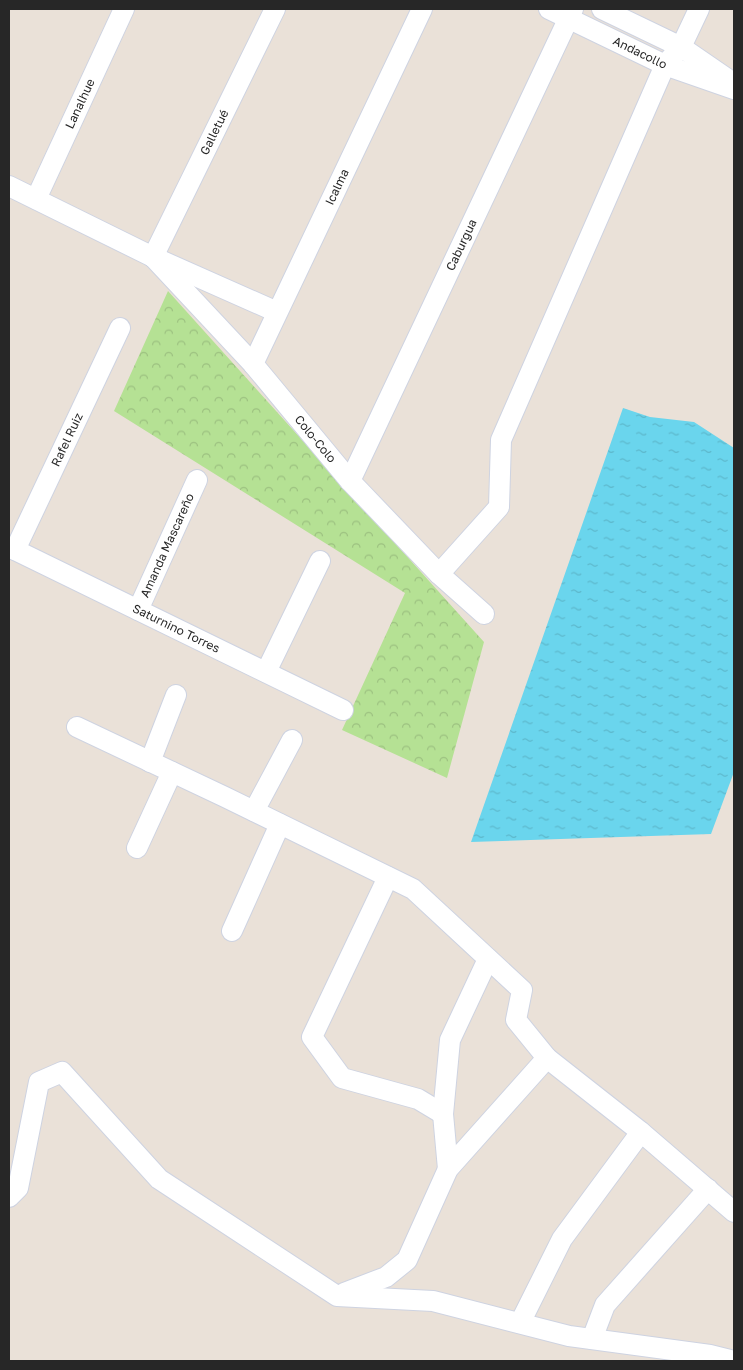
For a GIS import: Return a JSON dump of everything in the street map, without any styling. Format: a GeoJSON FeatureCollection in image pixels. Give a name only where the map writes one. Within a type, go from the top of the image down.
{"type":"FeatureCollection","features":[{"type":"Feature","properties":{"kind":"street","name":"Lanalhue"},"geometry":{"type":"LineString","coordinates":[[36,199],[124,9]]}},
{"type":"Feature","properties":{"kind":"street","name":"Galletué"},"geometry":{"type":"LineString","coordinates":[[153,257],[275,9]]}},
{"type":"Feature","properties":{"kind":"street","name":"Icalma"},"geometry":{"type":"LineString","coordinates":[[253,364],[422,9]]}},
{"type":"Feature","properties":{"kind":"street","name":"Andacollo"},"geometry":{"type":"LineString","coordinates":[[549,9],[571,14],[665,65],[734,89]]}},
{"type":"Feature","properties":{"kind":"street","name":"Andacollo"},"geometry":{"type":"LineString","coordinates":[[602,9],[681,47],[734,84]]}},
{"type":"Feature","properties":{"kind":"street"},"geometry":{"type":"LineString","coordinates":[[439,574],[499,507],[501,440],[665,65],[681,47],[699,9]]}},
{"type":"Feature","properties":{"kind":"street","name":"Caburgua"},"geometry":{"type":"LineString","coordinates":[[350,480],[571,14]]}},
{"type":"Feature","properties":{"kind":"street","name":"Colo-Colo"},"geometry":{"type":"LineString","coordinates":[[9,186],[153,257],[277,312]]}},
{"type":"Feature","properties":{"kind":"street","name":"Colo-Colo"},"geometry":{"type":"LineString","coordinates":[[153,257],[253,364],[350,480],[439,574],[484,614]]}},
{"type":"Feature","properties":{"kind":"street","name":"Rafel Ruiz"},"geometry":{"type":"LineString","coordinates":[[12,549],[120,328]]}},
{"type":"Feature","properties":{"kind":"street","name":"Amanda Mascareño"},"geometry":{"type":"LineString","coordinates":[[138,610],[197,480]]}},
{"type":"Feature","properties":{"kind":"street","name":"Saturnino Torres"},"geometry":{"type":"LineString","coordinates":[[12,549],[343,710]]}},
{"type":"Feature","properties":{"kind":"street"},"geometry":{"type":"LineString","coordinates":[[266,672],[320,561]]}},
{"type":"Feature","properties":{"kind":"street"},"geometry":{"type":"LineString","coordinates":[[150,762],[176,695]]}},
{"type":"Feature","properties":{"kind":"street"},"geometry":{"type":"LineString","coordinates":[[77,727],[413,889],[522,990],[516,1020],[547,1058],[641,1132],[734,1212]]}},
{"type":"Feature","properties":{"kind":"street"},"geometry":{"type":"LineString","coordinates":[[254,811],[292,740]]}},
{"type":"Feature","properties":{"kind":"street"},"geometry":{"type":"LineString","coordinates":[[137,848],[172,772]]}},
{"type":"Feature","properties":{"kind":"street"},"geometry":{"type":"LineString","coordinates":[[232,931],[280,824]]}},
{"type":"Feature","properties":{"kind":"street"},"geometry":{"type":"LineString","coordinates":[[388,877],[312,1036],[342,1078],[418,1099],[443,1114]]}},
{"type":"Feature","properties":{"kind":"street"},"geometry":{"type":"LineString","coordinates":[[448,1169],[443,1114],[450,1040],[488,959]]}},
{"type":"Feature","properties":{"kind":"street"},"geometry":{"type":"LineString","coordinates":[[338,1296],[386,1277],[407,1260],[448,1169],[547,1058]]}},
{"type":"Feature","properties":{"kind":"street"},"geometry":{"type":"LineString","coordinates":[[9,1197],[18,1188],[39,1082],[62,1072],[159,1179],[338,1296],[433,1301],[569,1336],[710,1354],[734,1361]]}},
{"type":"Feature","properties":{"kind":"street"},"geometry":{"type":"LineString","coordinates":[[520,1323],[562,1239],[641,1132]]}},
{"type":"Feature","properties":{"kind":"street"},"geometry":{"type":"LineString","coordinates":[[592,1339],[605,1306],[708,1189]]}},
{"type":"Feature","properties":{"kind":"green space"},"geometry":{"type":"Polygon","coordinates":[[[168,291],[484,642],[447,778],[342,730],[405,593],[114,411],[168,291]]]}},
{"type":"Feature","properties":{"kind":"water"},"geometry":{"type":"Polygon","coordinates":[[[623,408],[650,417],[694,422],[734,448],[734,772],[711,834],[471,842],[623,408]]]}}]}
